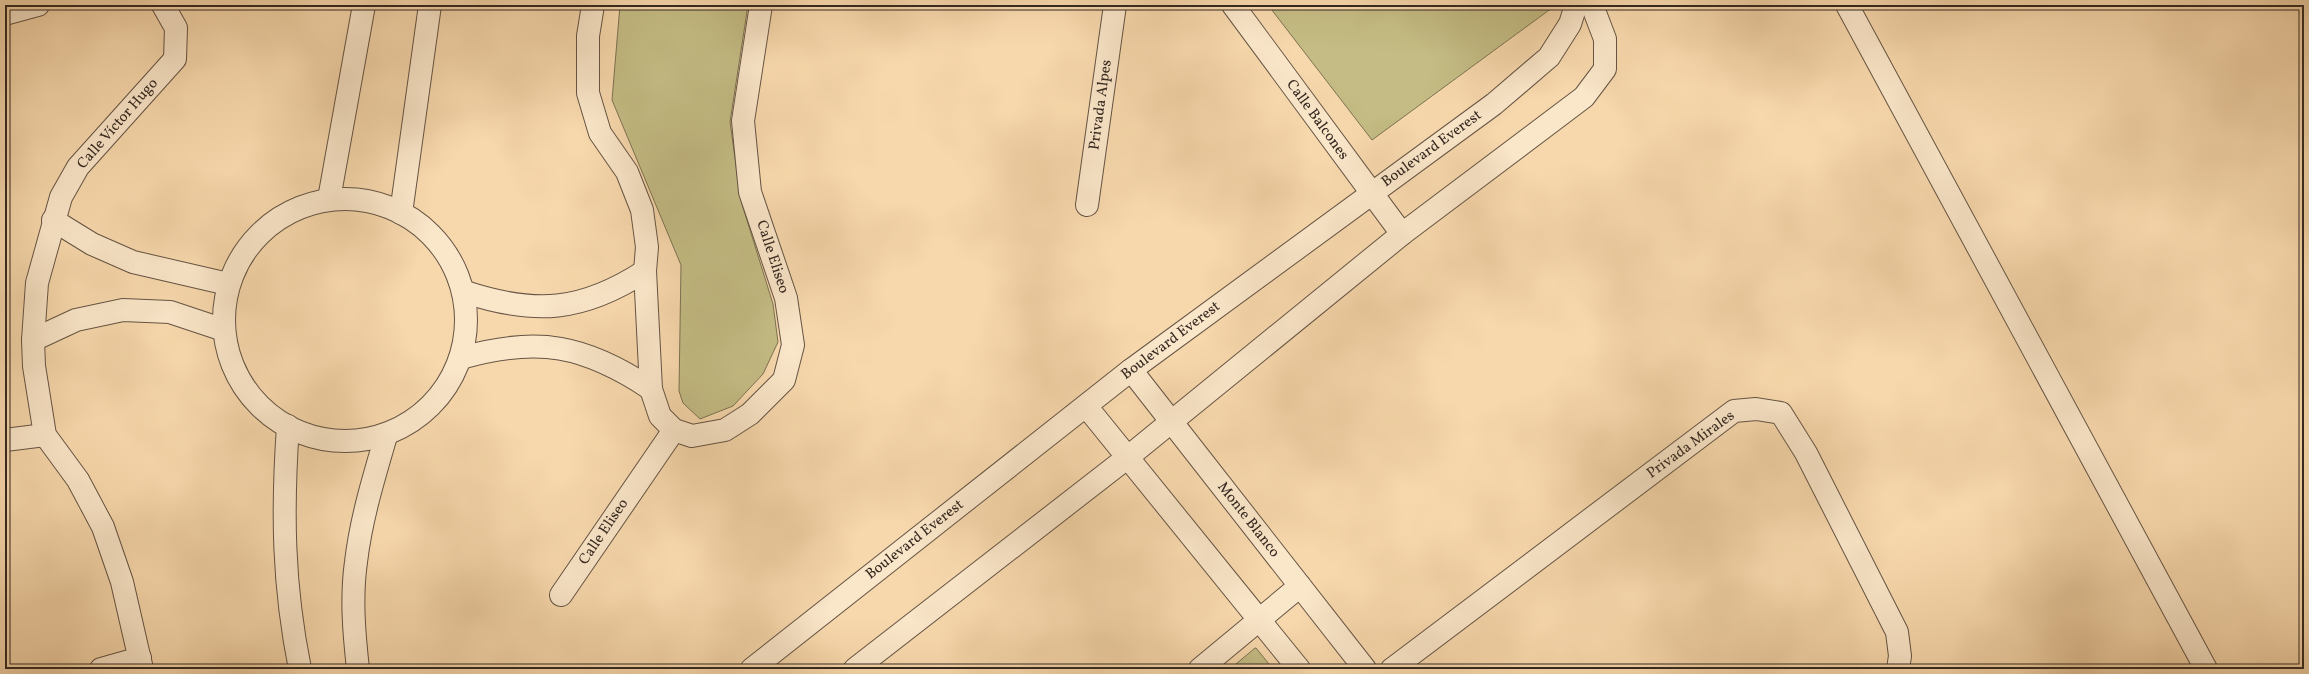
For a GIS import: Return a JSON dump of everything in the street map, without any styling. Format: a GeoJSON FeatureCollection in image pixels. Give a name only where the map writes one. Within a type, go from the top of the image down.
{"type":"FeatureCollection","features":[{"type":"Feature","properties":{"kind":"street"},"geometry":{"type":"LineString","coordinates":[[5,14],[38,5]]}},
{"type":"Feature","properties":{"kind":"street","name":"Calle Víctor Hugo"},"geometry":{"type":"LineString","coordinates":[[141,664],[122,582],[103,527],[78,480],[45,435],[34,366],[33,340],[37,283],[53,220],[61,197],[78,167],[175,58],[176,28],[163,5]]}},
{"type":"Feature","properties":{"kind":"street"},"geometry":{"type":"LineString","coordinates":[[329,199],[364,5]]}},
{"type":"Feature","properties":{"kind":"street"},"geometry":{"type":"LineString","coordinates":[[401,213],[430,5]]}},
{"type":"Feature","properties":{"kind":"street","name":"Calle Eliseo"},"geometry":{"type":"LineString","coordinates":[[593,5],[588,36],[588,93],[600,133],[627,172],[642,210],[647,247],[645,271],[651,389],[660,416],[674,430],[692,436],[725,430],[750,414],[784,380],[793,345],[786,298],[750,192],[743,121],[761,5]]}},
{"type":"Feature","properties":{"kind":"street","name":"Privada Alpes"},"geometry":{"type":"LineString","coordinates":[[1087,206],[1115,5]]}},
{"type":"Feature","properties":{"kind":"street","name":"Calle Balcones"},"geometry":{"type":"LineString","coordinates":[[1233,5],[1402,234]]}},
{"type":"Feature","properties":{"kind":"street","name":"Boulevard Everest"},"geometry":{"type":"LineString","coordinates":[[752,669],[1131,370],[1371,192],[1494,104],[1549,57],[1570,24],[1576,5]]}},
{"type":"Feature","properties":{"kind":"street"},"geometry":{"type":"LineString","coordinates":[[855,669],[1128,458],[1402,234],[1584,97],[1605,69],[1605,39],[1592,5]]}},
{"type":"Feature","properties":{"kind":"street"},"geometry":{"type":"LineString","coordinates":[[1847,5],[2206,669]]}},
{"type":"Feature","properties":{"kind":"street"},"geometry":{"type":"LineString","coordinates":[[329,199],[353,199],[378,203],[401,213],[430,233],[451,262],[464,292],[466,330],[461,358],[449,383],[432,405],[410,423],[386,436],[359,441],[334,441],[308,436],[288,426],[263,410],[246,390],[232,366],[224,330],[223,312],[228,284],[242,253],[265,227],[295,208],[329,199]]}},
{"type":"Feature","properties":{"kind":"street"},"geometry":{"type":"LineString","coordinates":[[53,220],[92,244],[133,262],[228,284]]}},
{"type":"Feature","properties":{"kind":"street"},"geometry":{"type":"LineString","coordinates":[[464,292],[495,302],[526,307],[558,306],[590,300],[619,288],[645,271]]}},
{"type":"Feature","properties":{"kind":"street"},"geometry":{"type":"LineString","coordinates":[[33,340],[76,320],[123,310],[170,312],[224,330]]}},
{"type":"Feature","properties":{"kind":"street"},"geometry":{"type":"LineString","coordinates":[[461,358],[493,348],[526,345],[559,348],[597,359],[622,370],[651,389]]}},
{"type":"Feature","properties":{"kind":"street","name":"Monte Blanco"},"geometry":{"type":"LineString","coordinates":[[1131,370],[1365,669]]}},
{"type":"Feature","properties":{"kind":"street"},"geometry":{"type":"LineString","coordinates":[[1086,406],[1299,669]]}},
{"type":"Feature","properties":{"kind":"street","name":"Privada Mirales"},"geometry":{"type":"LineString","coordinates":[[1392,669],[1734,411],[1756,409],[1781,413],[1806,453],[1897,632],[1899,662]]}},
{"type":"Feature","properties":{"kind":"street"},"geometry":{"type":"LineString","coordinates":[[288,426],[283,495],[285,565],[293,634],[300,669]]}},
{"type":"Feature","properties":{"kind":"street","name":"Calle Eliseo"},"geometry":{"type":"LineString","coordinates":[[561,594],[674,430]]}},
{"type":"Feature","properties":{"kind":"street"},"geometry":{"type":"LineString","coordinates":[[5,440],[45,435]]}},
{"type":"Feature","properties":{"kind":"street"},"geometry":{"type":"LineString","coordinates":[[358,669],[353,625],[356,562],[367,500],[386,436]]}},
{"type":"Feature","properties":{"kind":"street"},"geometry":{"type":"LineString","coordinates":[[1200,669],[1300,586]]}},
{"type":"Feature","properties":{"kind":"street"},"geometry":{"type":"LineString","coordinates":[[101,669],[141,664]]}},
{"type":"Feature","properties":{"kind":"shaded area"},"geometry":{"type":"Polygon","coordinates":[[[620,5],[748,5],[730,122],[741,201],[773,304],[778,342],[763,374],[733,406],[700,419],[683,403],[679,391],[681,265],[612,100],[620,5]]]}},
{"type":"Feature","properties":{"kind":"shaded area"},"geometry":{"type":"Polygon","coordinates":[[[1268,5],[1556,5],[1372,140],[1268,5]]]}},
{"type":"Feature","properties":{"kind":"shaded area"},"geometry":{"type":"Polygon","coordinates":[[[1255,648],[1273,669],[1230,669],[1255,648]]]}}]}
